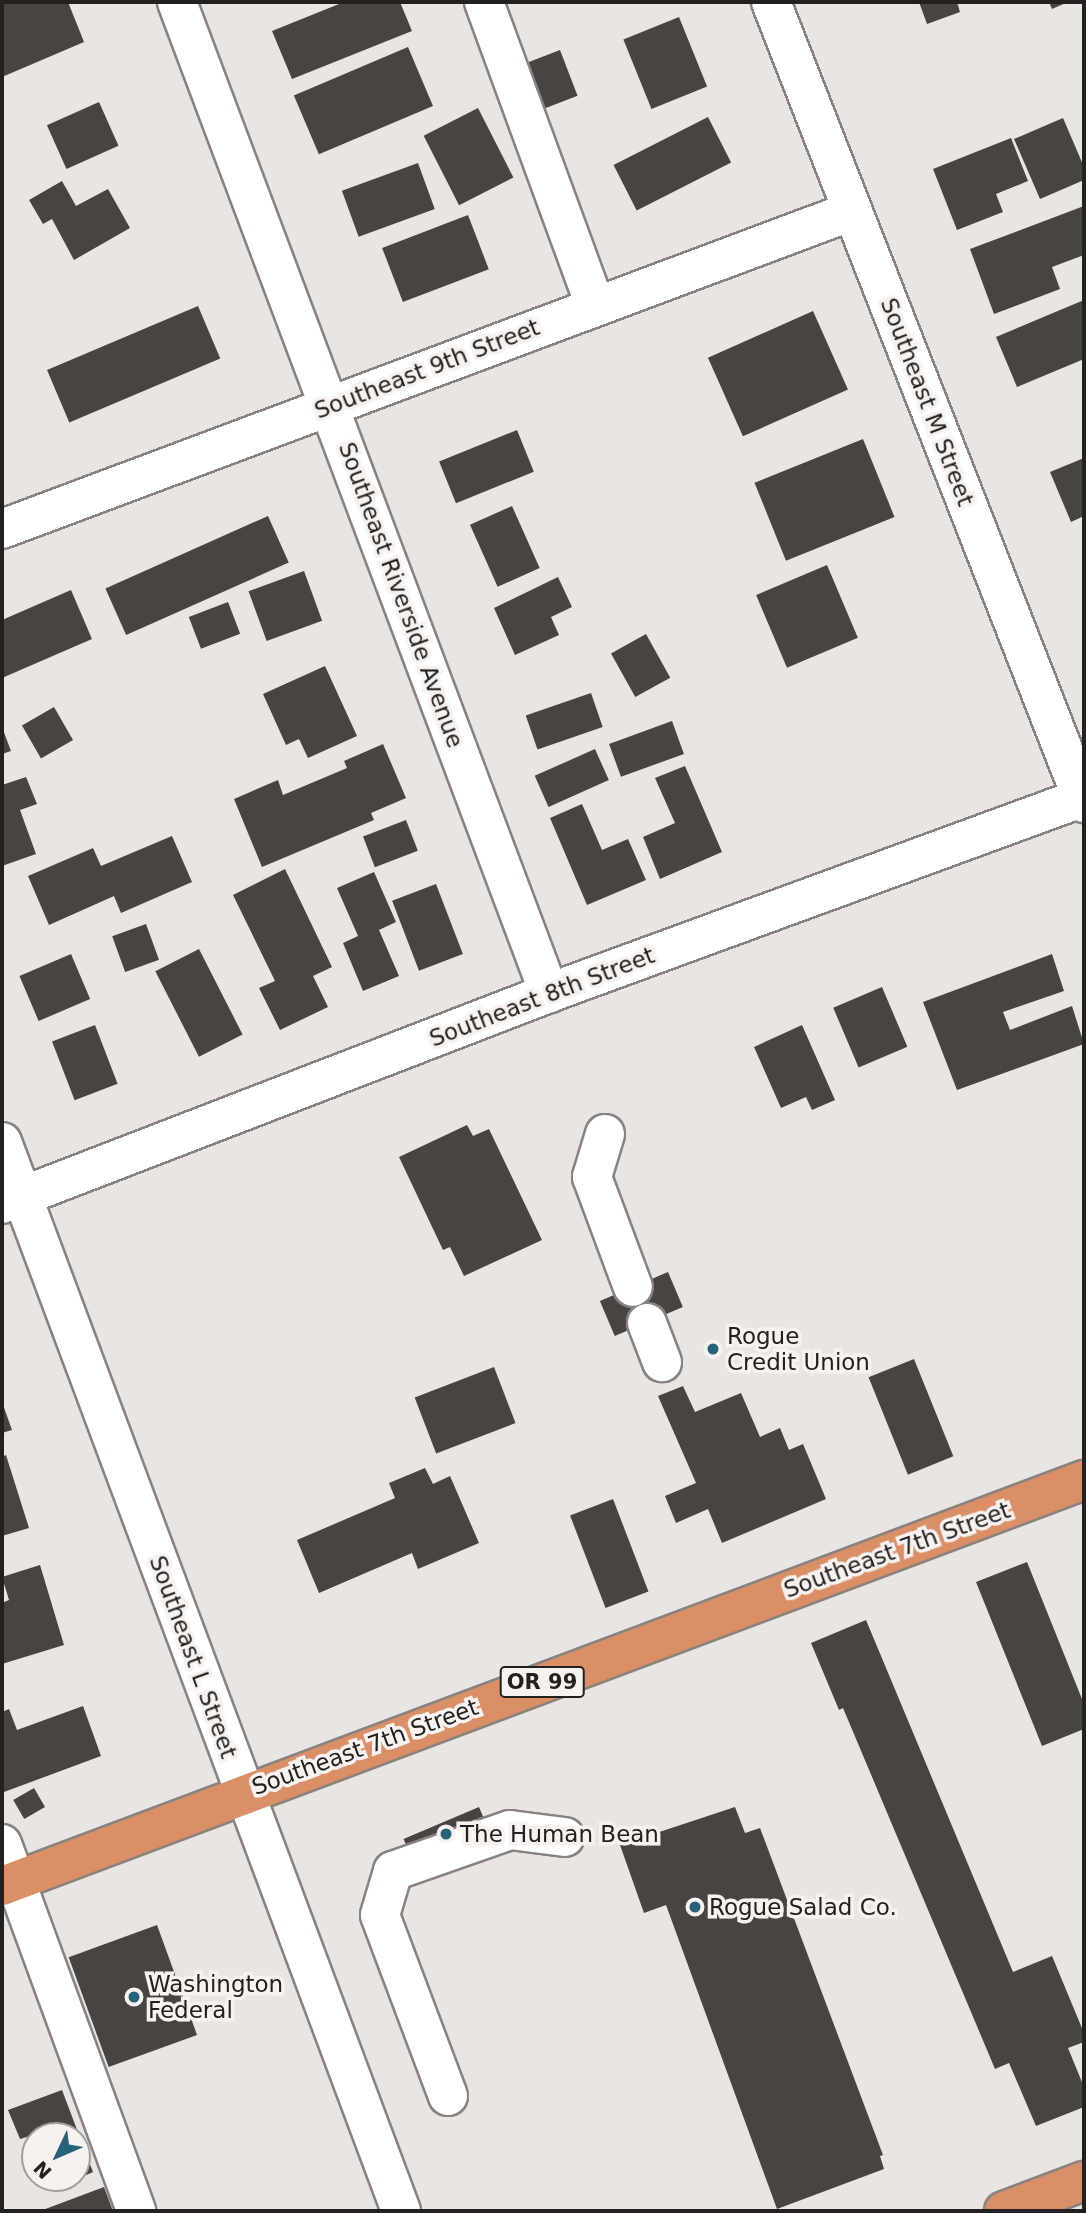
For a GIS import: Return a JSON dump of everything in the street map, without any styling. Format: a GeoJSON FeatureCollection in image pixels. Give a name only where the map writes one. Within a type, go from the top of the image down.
{"type":"FeatureCollection","features":[{"type":"Feature","properties":{"kind":"highway","name":"Southeast 7th Street"},"geometry":{"type":"LineString","coordinates":[[9,1883],[243,1793],[1084,1480]]}},
{"type":"Feature","properties":{"kind":"highway"},"geometry":{"type":"LineString","coordinates":[[1004,2211],[1084,2180]]}},
{"type":"Feature","properties":{"kind":"street","name":"Southeast Riverside Avenue"},"geometry":{"type":"LineString","coordinates":[[177,2],[548,993]]}},
{"type":"Feature","properties":{"kind":"street"},"geometry":{"type":"LineString","coordinates":[[484,2],[595,306]]}},
{"type":"Feature","properties":{"kind":"street","name":"Southeast M Street"},"geometry":{"type":"LineString","coordinates":[[771,2],[1084,799]]}},
{"type":"Feature","properties":{"kind":"street","name":"Southeast 9th Street"},"geometry":{"type":"LineString","coordinates":[[2,529],[852,211]]}},
{"type":"Feature","properties":{"kind":"street","name":"Southeast 8th Street"},"geometry":{"type":"LineString","coordinates":[[12,1200],[548,993],[1084,799]]}},
{"type":"Feature","properties":{"kind":"street"},"geometry":{"type":"LineString","coordinates":[[605,1134],[592,1177],[633,1287]]}},
{"type":"Feature","properties":{"kind":"street","name":"Southeast L Street"},"geometry":{"type":"LineString","coordinates":[[2,1142],[12,1200],[243,1793],[401,2211]]}},
{"type":"Feature","properties":{"kind":"street"},"geometry":{"type":"LineString","coordinates":[[647,1323],[662,1362]]}},
{"type":"Feature","properties":{"kind":"street"},"geometry":{"type":"LineString","coordinates":[[448,2096],[380,1915],[393,1871],[510,1829],[565,1837]]}},
{"type":"Feature","properties":{"kind":"street"},"geometry":{"type":"LineString","coordinates":[[2,1844],[9,1883],[136,2211]]}},
{"type":"Feature","properties":{"kind":"building"},"geometry":{"type":"Polygon","coordinates":[[[68,2],[84,42],[2,77],[2,4],[68,2]]]}},
{"type":"Feature","properties":{"kind":"building"},"geometry":{"type":"Polygon","coordinates":[[[338,2],[400,2],[412,31],[292,79],[272,31],[339,4],[338,2]]]}},
{"type":"Feature","properties":{"kind":"building"},"geometry":{"type":"Polygon","coordinates":[[[919,2],[957,2],[960,12],[927,24],[919,2]]]}},
{"type":"Feature","properties":{"kind":"building"},"geometry":{"type":"Polygon","coordinates":[[[1049,2],[1068,2],[1052,9],[1049,2]]]}},
{"type":"Feature","properties":{"kind":"building"},"geometry":{"type":"Polygon","coordinates":[[[679,17],[707,87],[651,109],[623,39],[679,17]]]}},
{"type":"Feature","properties":{"kind":"building"},"geometry":{"type":"Polygon","coordinates":[[[408,47],[433,106],[319,154],[294,95],[408,47]]]}},
{"type":"Feature","properties":{"kind":"building"},"geometry":{"type":"Polygon","coordinates":[[[560,50],[578,96],[544,109],[526,63],[560,50]]]}},
{"type":"Feature","properties":{"kind":"building"},"geometry":{"type":"Polygon","coordinates":[[[99,102],[119,146],[66,169],[47,125],[99,102]]]}},
{"type":"Feature","properties":{"kind":"building"},"geometry":{"type":"Polygon","coordinates":[[[478,108],[513,177],[459,205],[424,136],[478,108]]]}},
{"type":"Feature","properties":{"kind":"building"},"geometry":{"type":"Polygon","coordinates":[[[708,117],[731,162],[637,211],[614,165],[708,117]]]}},
{"type":"Feature","properties":{"kind":"building"},"geometry":{"type":"Polygon","coordinates":[[[1063,118],[1084,167],[1084,180],[1040,199],[1014,139],[1063,118]]]}},
{"type":"Feature","properties":{"kind":"building"},"geometry":{"type":"Polygon","coordinates":[[[1011,138],[1028,181],[996,194],[1003,212],[957,230],[933,169],[1011,138]]]}},
{"type":"Feature","properties":{"kind":"building"},"geometry":{"type":"Polygon","coordinates":[[[418,163],[435,209],[359,237],[342,191],[418,163]]]}},
{"type":"Feature","properties":{"kind":"building"},"geometry":{"type":"Polygon","coordinates":[[[62,181],[76,206],[108,189],[130,228],[74,260],[52,219],[43,224],[29,200],[62,181]]]}},
{"type":"Feature","properties":{"kind":"building"},"geometry":{"type":"Polygon","coordinates":[[[1084,206],[1084,255],[1052,267],[1060,289],[994,314],[970,249],[1084,206]]]}},
{"type":"Feature","properties":{"kind":"building"},"geometry":{"type":"Polygon","coordinates":[[[468,215],[489,269],[403,302],[382,248],[468,215]]]}},
{"type":"Feature","properties":{"kind":"building"},"geometry":{"type":"Polygon","coordinates":[[[1084,300],[1084,359],[1017,387],[996,337],[1084,300]]]}},
{"type":"Feature","properties":{"kind":"building"},"geometry":{"type":"Polygon","coordinates":[[[198,306],[220,358],[69,423],[47,370],[198,306]]]}},
{"type":"Feature","properties":{"kind":"building"},"geometry":{"type":"Polygon","coordinates":[[[813,311],[848,390],[743,436],[708,358],[813,311]]]}},
{"type":"Feature","properties":{"kind":"building"},"geometry":{"type":"Polygon","coordinates":[[[517,430],[534,472],[456,503],[439,461],[517,430]]]}},
{"type":"Feature","properties":{"kind":"building"},"geometry":{"type":"Polygon","coordinates":[[[863,439],[894,517],[786,561],[755,483],[863,439]]]}},
{"type":"Feature","properties":{"kind":"building"},"geometry":{"type":"Polygon","coordinates":[[[1084,458],[1084,516],[1071,522],[1050,472],[1084,458]]]}},
{"type":"Feature","properties":{"kind":"building"},"geometry":{"type":"Polygon","coordinates":[[[512,506],[540,568],[498,587],[470,525],[512,506]]]}},
{"type":"Feature","properties":{"kind":"building"},"geometry":{"type":"Polygon","coordinates":[[[268,516],[289,563],[126,635],[105,588],[268,516]]]}},
{"type":"Feature","properties":{"kind":"building"},"geometry":{"type":"Polygon","coordinates":[[[827,565],[858,638],[787,668],[756,595],[827,565]]]}},
{"type":"Feature","properties":{"kind":"building"},"geometry":{"type":"Polygon","coordinates":[[[304,571],[322,621],[267,641],[249,591],[304,571]]]}},
{"type":"Feature","properties":{"kind":"building"},"geometry":{"type":"Polygon","coordinates":[[[558,577],[572,607],[551,617],[559,635],[515,655],[494,608],[558,577]]]}},
{"type":"Feature","properties":{"kind":"building"},"geometry":{"type":"Polygon","coordinates":[[[71,590],[92,639],[2,678],[2,620],[71,590]]]}},
{"type":"Feature","properties":{"kind":"building"},"geometry":{"type":"Polygon","coordinates":[[[228,602],[240,634],[201,649],[189,617],[228,602]]]}},
{"type":"Feature","properties":{"kind":"building"},"geometry":{"type":"Polygon","coordinates":[[[646,634],[670,678],[635,697],[611,653],[646,634]]]}},
{"type":"Feature","properties":{"kind":"building"},"geometry":{"type":"Polygon","coordinates":[[[325,666],[357,736],[308,758],[299,739],[286,745],[263,694],[325,666]]]}},
{"type":"Feature","properties":{"kind":"building"},"geometry":{"type":"Polygon","coordinates":[[[591,693],[603,727],[537,750],[526,715],[591,693]]]}},
{"type":"Feature","properties":{"kind":"building"},"geometry":{"type":"Polygon","coordinates":[[[54,707],[73,740],[41,758],[22,726],[54,707]]]}},
{"type":"Feature","properties":{"kind":"building"},"geometry":{"type":"Polygon","coordinates":[[[672,721],[684,754],[621,777],[609,744],[672,721]]]}},
{"type":"Feature","properties":{"kind":"building"},"geometry":{"type":"Polygon","coordinates":[[[2,727],[11,751],[2,754],[2,727]]]}},
{"type":"Feature","properties":{"kind":"building"},"geometry":{"type":"Polygon","coordinates":[[[383,744],[406,798],[371,813],[374,820],[262,867],[234,799],[278,780],[283,795],[347,768],[344,761],[383,744]]]}},
{"type":"Feature","properties":{"kind":"building"},"geometry":{"type":"Polygon","coordinates":[[[595,749],[609,780],[549,807],[535,776],[595,749]]]}},
{"type":"Feature","properties":{"kind":"building"},"geometry":{"type":"Polygon","coordinates":[[[685,766],[722,852],[660,879],[643,837],[675,823],[655,778],[685,766]]]}},
{"type":"Feature","properties":{"kind":"building"},"geometry":{"type":"Polygon","coordinates":[[[26,777],[37,804],[20,810],[36,854],[2,866],[2,785],[26,777]]]}},
{"type":"Feature","properties":{"kind":"building"},"geometry":{"type":"Polygon","coordinates":[[[582,804],[602,850],[628,839],[646,880],[587,905],[550,818],[582,804]]]}},
{"type":"Feature","properties":{"kind":"building"},"geometry":{"type":"Polygon","coordinates":[[[406,820],[418,851],[375,867],[363,836],[406,820]]]}},
{"type":"Feature","properties":{"kind":"building"},"geometry":{"type":"Polygon","coordinates":[[[172,836],[192,882],[121,913],[114,896],[49,925],[28,876],[93,848],[101,866],[172,836]]]}},
{"type":"Feature","properties":{"kind":"building"},"geometry":{"type":"Polygon","coordinates":[[[285,869],[332,967],[313,976],[328,1007],[280,1030],[259,988],[275,981],[233,895],[285,869]]]}},
{"type":"Feature","properties":{"kind":"building"},"geometry":{"type":"Polygon","coordinates":[[[374,872],[396,922],[379,930],[399,976],[363,991],[343,943],[358,936],[337,888],[374,872]]]}},
{"type":"Feature","properties":{"kind":"building"},"geometry":{"type":"Polygon","coordinates":[[[436,884],[463,954],[419,971],[392,901],[436,884]]]}},
{"type":"Feature","properties":{"kind":"building"},"geometry":{"type":"Polygon","coordinates":[[[146,924],[159,960],[125,972],[112,936],[146,924]]]}},
{"type":"Feature","properties":{"kind":"building"},"geometry":{"type":"Polygon","coordinates":[[[199,949],[243,1035],[199,1057],[155,971],[199,949]]]}},
{"type":"Feature","properties":{"kind":"building"},"geometry":{"type":"Polygon","coordinates":[[[71,954],[90,999],[39,1021],[19,976],[71,954]]]}},
{"type":"Feature","properties":{"kind":"building"},"geometry":{"type":"Polygon","coordinates":[[[1052,954],[1064,991],[1003,1012],[1010,1030],[1072,1006],[1084,1044],[957,1090],[923,1002],[1052,954]]]}},
{"type":"Feature","properties":{"kind":"building"},"geometry":{"type":"Polygon","coordinates":[[[882,987],[907,1047],[859,1068],[833,1008],[882,987]]]}},
{"type":"Feature","properties":{"kind":"building"},"geometry":{"type":"Polygon","coordinates":[[[95,1025],[118,1084],[75,1100],[52,1041],[95,1025]]]}},
{"type":"Feature","properties":{"kind":"building"},"geometry":{"type":"Polygon","coordinates":[[[802,1025],[835,1100],[812,1110],[806,1097],[781,1108],[754,1047],[802,1025]]]}},
{"type":"Feature","properties":{"kind":"building"},"geometry":{"type":"Polygon","coordinates":[[[467,1125],[473,1136],[489,1129],[542,1240],[464,1276],[450,1247],[443,1250],[399,1157],[467,1125]]]}},
{"type":"Feature","properties":{"kind":"building"},"geometry":{"type":"Polygon","coordinates":[[[668,1272],[683,1307],[615,1336],[600,1301],[668,1272]]]}},
{"type":"Feature","properties":{"kind":"building"},"geometry":{"type":"Polygon","coordinates":[[[914,1359],[953,1456],[908,1475],[869,1377],[914,1359]]]}},
{"type":"Feature","properties":{"kind":"building"},"geometry":{"type":"Polygon","coordinates":[[[494,1367],[516,1423],[436,1453],[415,1397],[494,1367]]]}},
{"type":"Feature","properties":{"kind":"building"},"geometry":{"type":"Polygon","coordinates":[[[683,1386],[695,1412],[741,1393],[760,1437],[780,1428],[789,1450],[803,1444],[826,1499],[722,1543],[708,1509],[676,1523],[665,1496],[696,1483],[658,1396],[683,1386]]]}},
{"type":"Feature","properties":{"kind":"building"},"geometry":{"type":"Polygon","coordinates":[[[2,1402],[12,1430],[2,1433],[2,1402]]]}},
{"type":"Feature","properties":{"kind":"building"},"geometry":{"type":"Polygon","coordinates":[[[6,1455],[29,1528],[2,1536],[2,1457],[6,1455]]]}},
{"type":"Feature","properties":{"kind":"building"},"geometry":{"type":"Polygon","coordinates":[[[425,1468],[433,1484],[450,1476],[479,1543],[418,1569],[412,1553],[319,1593],[297,1540],[395,1498],[389,1483],[425,1468]]]}},
{"type":"Feature","properties":{"kind":"building"},"geometry":{"type":"Polygon","coordinates":[[[613,1499],[648,1591],[606,1608],[570,1515],[613,1499]]]}},
{"type":"Feature","properties":{"kind":"building"},"geometry":{"type":"Polygon","coordinates":[[[1027,1562],[1084,1704],[1084,1729],[1042,1746],[976,1582],[1027,1562]]]}},
{"type":"Feature","properties":{"kind":"building"},"geometry":{"type":"Polygon","coordinates":[[[40,1565],[64,1645],[2,1664],[2,1603],[9,1600],[2,1577],[40,1565]]]}},
{"type":"Feature","properties":{"kind":"building"},"geometry":{"type":"Polygon","coordinates":[[[866,1620],[1013,1972],[1052,1956],[1084,2033],[1084,2042],[1068,2048],[1084,2087],[1084,2107],[1036,2126],[1009,2063],[995,2069],[843,1708],[839,1710],[811,1643],[866,1620]]]}},
{"type":"Feature","properties":{"kind":"building"},"geometry":{"type":"Polygon","coordinates":[[[83,1706],[101,1756],[4,1792],[2,1712],[9,1709],[17,1730],[83,1706]]]}},
{"type":"Feature","properties":{"kind":"building"},"geometry":{"type":"Polygon","coordinates":[[[34,1788],[45,1807],[24,1819],[13,1800],[34,1788]]]}},
{"type":"Feature","properties":{"kind":"building","name":"The Human Bean"},"geometry":{"type":"Polygon","coordinates":[[[479,1807],[490,1833],[414,1865],[404,1839],[479,1807]]]}},
{"type":"Feature","properties":{"kind":"building"},"geometry":{"type":"Polygon","coordinates":[[[735,1807],[745,1833],[760,1828],[883,2155],[880,2156],[884,2169],[777,2209],[666,1905],[644,1913],[620,1845],[735,1807]]]}},
{"type":"Feature","properties":{"kind":"building","name":"Washington Federal"},"geometry":{"type":"Polygon","coordinates":[[[157,1925],[197,2035],[109,2067],[69,1957],[157,1925]]]}},
{"type":"Feature","properties":{"kind":"building"},"geometry":{"type":"Polygon","coordinates":[[[62,2090],[74,2122],[21,2122],[20,2139],[8,2110],[62,2090]]]}},
{"type":"Feature","properties":{"kind":"building"},"geometry":{"type":"Polygon","coordinates":[[[104,2187],[113,2211],[40,2211],[91,2192],[104,2187]]]}},
{"type":"Feature","properties":{"kind":"place","name":"Rogue Credit Union"},"geometry":{"type":"Point","coordinates":[713,1349]}},
{"type":"Feature","properties":{"kind":"place","name":"The Human Bean"},"geometry":{"type":"Point","coordinates":[446,1834]}},
{"type":"Feature","properties":{"kind":"place","name":"Rogue Salad Co."},"geometry":{"type":"Point","coordinates":[695,1907]}},
{"type":"Feature","properties":{"kind":"place","name":"Washington Federal"},"geometry":{"type":"Point","coordinates":[134,1997]}}]}
